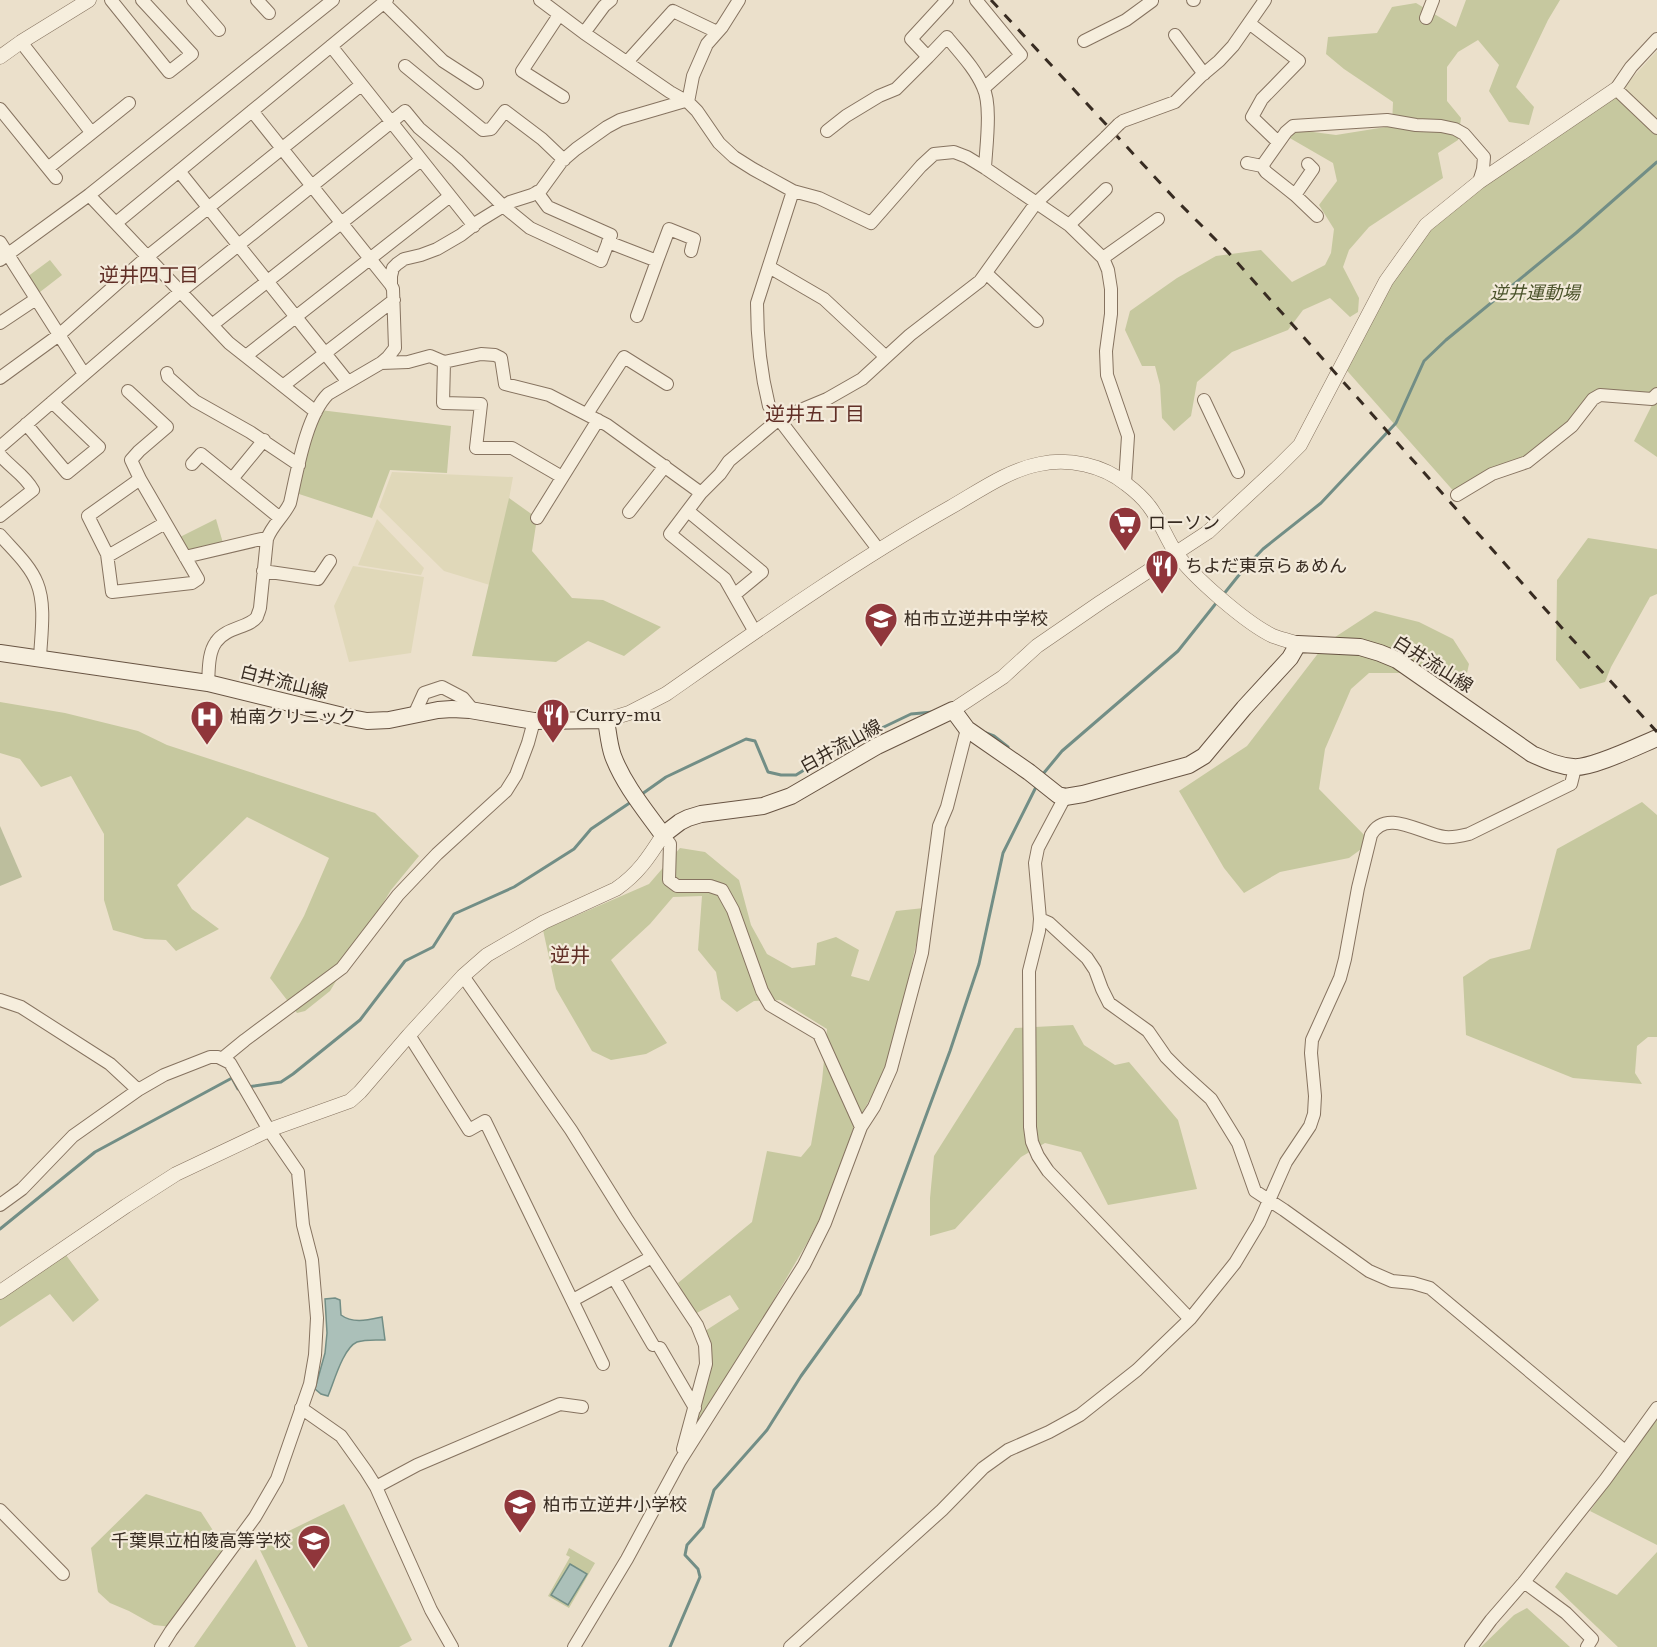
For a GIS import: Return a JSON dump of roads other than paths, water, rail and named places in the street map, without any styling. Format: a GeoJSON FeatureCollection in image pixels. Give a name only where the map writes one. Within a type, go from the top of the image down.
{"type":"FeatureCollection","features":[{"type":"Feature","properties":{"kind":"main road","name":"白井流山線"},"geometry":{"type":"LineString","coordinates":[[1298,644],[1360,647],[1397,660],[1532,754],[1553,764],[1575,768],[1593,765],[1657,738]]}},
{"type":"Feature","properties":{"kind":"main road"},"geometry":{"type":"LineString","coordinates":[[953,710],[967,729],[1058,795],[1083,794],[1189,765],[1204,756],[1290,658],[1298,644]]}},
{"type":"Feature","properties":{"kind":"main road","name":"白井流山線"},"geometry":{"type":"LineString","coordinates":[[0,653],[208,683],[367,721],[389,720],[438,710],[473,710],[534,721],[606,720]]}},
{"type":"Feature","properties":{"kind":"main road","name":"白井流山線"},"geometry":{"type":"LineString","coordinates":[[663,835],[680,822],[694,816],[763,806],[791,796],[877,746],[953,710]]}},
{"type":"Feature","properties":{"kind":"main road"},"geometry":{"type":"LineString","coordinates":[[606,720],[612,754],[621,773],[663,835]]}},
{"type":"Feature","properties":{"kind":"street"},"geometry":{"type":"LineString","coordinates":[[0,57],[88,0]]}},
{"type":"Feature","properties":{"kind":"street"},"geometry":{"type":"LineString","coordinates":[[111,0],[168,72],[192,54],[142,0]]}},
{"type":"Feature","properties":{"kind":"street"},"geometry":{"type":"LineString","coordinates":[[193,0],[219,30]]}},
{"type":"Feature","properties":{"kind":"street"},"geometry":{"type":"LineString","coordinates":[[257,0],[269,13]]}},
{"type":"Feature","properties":{"kind":"street"},"geometry":{"type":"LineString","coordinates":[[4,257],[89,195],[333,0]]}},
{"type":"Feature","properties":{"kind":"street"},"geometry":{"type":"LineString","coordinates":[[540,0],[584,33],[686,101],[697,111],[719,143],[734,157],[793,191],[819,198],[871,224],[934,154],[954,152],[985,168],[1069,225],[1103,258],[1108,270],[1111,314],[1106,351],[1107,375],[1128,436],[1125,483]]}},
{"type":"Feature","properties":{"kind":"street"},"geometry":{"type":"LineString","coordinates":[[584,33],[611,0]]}},
{"type":"Feature","properties":{"kind":"street"},"geometry":{"type":"LineString","coordinates":[[686,101],[693,76],[707,44],[739,0]]}},
{"type":"Feature","properties":{"kind":"street"},"geometry":{"type":"LineString","coordinates":[[928,57],[911,39],[947,0]]}},
{"type":"Feature","properties":{"kind":"street"},"geometry":{"type":"LineString","coordinates":[[976,0],[1020,55],[984,88]]}},
{"type":"Feature","properties":{"kind":"street"},"geometry":{"type":"LineString","coordinates":[[754,632],[725,579],[670,534],[701,493],[729,461],[779,420],[827,399],[862,379],[910,335],[980,281],[1036,203],[1123,121],[1175,102],[1220,61],[1265,0]]}},
{"type":"Feature","properties":{"kind":"street"},"geometry":{"type":"LineString","coordinates":[[1426,18],[1433,0]]}},
{"type":"Feature","properties":{"kind":"street"},"geometry":{"type":"LineString","coordinates":[[116,223],[385,1],[443,61],[477,83]]}},
{"type":"Feature","properties":{"kind":"street"},"geometry":{"type":"LineString","coordinates":[[1084,41],[1126,20],[1152,1]]}},
{"type":"Feature","properties":{"kind":"street"},"geometry":{"type":"LineString","coordinates":[[627,62],[673,11],[717,33]]}},
{"type":"Feature","properties":{"kind":"street"},"geometry":{"type":"LineString","coordinates":[[559,15],[522,71],[563,97]]}},
{"type":"Feature","properties":{"kind":"street"},"geometry":{"type":"LineString","coordinates":[[1249,23],[1299,61],[1262,99],[1252,117],[1278,142]]}},
{"type":"Feature","properties":{"kind":"street"},"geometry":{"type":"LineString","coordinates":[[1175,35],[1204,74]]}},
{"type":"Feature","properties":{"kind":"street"},"geometry":{"type":"LineString","coordinates":[[826,131],[879,96],[897,89],[947,37],[984,88],[987,110],[985,168]]}},
{"type":"Feature","properties":{"kind":"street"},"geometry":{"type":"LineString","coordinates":[[953,710],[1003,677],[1037,646],[1208,532],[1300,445],[1386,281],[1426,225],[1479,182],[1616,89],[1631,67],[1657,39]]}},
{"type":"Feature","properties":{"kind":"street"},"geometry":{"type":"LineString","coordinates":[[21,42],[91,132]]}},
{"type":"Feature","properties":{"kind":"street"},"geometry":{"type":"LineString","coordinates":[[331,46],[474,226]]}},
{"type":"Feature","properties":{"kind":"street"},"geometry":{"type":"LineString","coordinates":[[405,66],[483,130],[491,129],[505,111],[543,139],[564,160]]}},
{"type":"Feature","properties":{"kind":"street"},"geometry":{"type":"LineString","coordinates":[[0,378],[59,335],[147,257],[361,85]]}},
{"type":"Feature","properties":{"kind":"street"},"geometry":{"type":"LineString","coordinates":[[1616,89],[1657,128]]}},
{"type":"Feature","properties":{"kind":"street"},"geometry":{"type":"LineString","coordinates":[[391,285],[393,268],[404,259],[437,249],[502,206],[541,190],[564,160],[576,149],[620,120],[686,101]]}},
{"type":"Feature","properties":{"kind":"street"},"geometry":{"type":"LineString","coordinates":[[0,109],[52,173],[91,132],[129,103]]}},
{"type":"Feature","properties":{"kind":"street"},"geometry":{"type":"LineString","coordinates":[[208,683],[212,650],[216,642],[223,634],[257,617],[260,608],[267,539],[290,503],[306,439],[322,401],[328,394],[381,363],[395,348],[391,285],[252,111]]}},
{"type":"Feature","properties":{"kind":"street"},"geometry":{"type":"LineString","coordinates":[[0,447],[180,292],[405,111],[419,128],[457,160],[502,206],[530,228],[601,261],[611,235],[548,207],[537,192]]}},
{"type":"Feature","properties":{"kind":"street"},"geometry":{"type":"LineString","coordinates":[[1262,166],[1278,142],[1293,126],[1387,120],[1441,126],[1464,134],[1484,156],[1479,182]]}},
{"type":"Feature","properties":{"kind":"street"},"geometry":{"type":"LineString","coordinates":[[212,325],[421,160]]}},
{"type":"Feature","properties":{"kind":"street"},"geometry":{"type":"LineString","coordinates":[[1247,163],[1262,166],[1317,216]]}},
{"type":"Feature","properties":{"kind":"street"},"geometry":{"type":"LineString","coordinates":[[1295,195],[1313,169],[1308,164]]}},
{"type":"Feature","properties":{"kind":"street"},"geometry":{"type":"LineString","coordinates":[[179,171],[348,382]]}},
{"type":"Feature","properties":{"kind":"street"},"geometry":{"type":"LineString","coordinates":[[1069,225],[1106,189]]}},
{"type":"Feature","properties":{"kind":"street"},"geometry":{"type":"LineString","coordinates":[[793,191],[758,303],[757,318],[764,386],[769,406],[878,549]]}},
{"type":"Feature","properties":{"kind":"street"},"geometry":{"type":"LineString","coordinates":[[89,195],[230,343],[316,412]]}},
{"type":"Feature","properties":{"kind":"street"},"geometry":{"type":"LineString","coordinates":[[246,356],[450,196]]}},
{"type":"Feature","properties":{"kind":"street"},"geometry":{"type":"LineString","coordinates":[[1103,258],[1158,219]]}},
{"type":"Feature","properties":{"kind":"street"},"geometry":{"type":"LineString","coordinates":[[637,316],[669,229],[694,239],[691,251]]}},
{"type":"Feature","properties":{"kind":"street"},"geometry":{"type":"LineString","coordinates":[[0,242],[4,257],[36,299],[84,374]]}},
{"type":"Feature","properties":{"kind":"street"},"geometry":{"type":"LineString","coordinates":[[608,242],[657,261]]}},
{"type":"Feature","properties":{"kind":"street"},"geometry":{"type":"LineString","coordinates":[[769,267],[824,299],[886,357]]}},
{"type":"Feature","properties":{"kind":"street"},"geometry":{"type":"LineString","coordinates":[[986,273],[1037,321]]}},
{"type":"Feature","properties":{"kind":"street"},"geometry":{"type":"LineString","coordinates":[[0,323],[36,299]]}},
{"type":"Feature","properties":{"kind":"street"},"geometry":{"type":"LineString","coordinates":[[284,385],[393,300]]}},
{"type":"Feature","properties":{"kind":"street"},"geometry":{"type":"LineString","coordinates":[[381,363],[408,362],[430,356],[444,362],[481,354],[495,355],[501,358],[505,384],[549,395],[607,425],[701,493]]}},
{"type":"Feature","properties":{"kind":"street"},"geometry":{"type":"LineString","coordinates":[[537,518],[562,477],[624,357],[667,384]]}},
{"type":"Feature","properties":{"kind":"street"},"geometry":{"type":"LineString","coordinates":[[444,362],[443,403],[481,404],[476,448],[512,448],[562,477]]}},
{"type":"Feature","properties":{"kind":"street"},"geometry":{"type":"LineString","coordinates":[[167,373],[168,377],[195,401],[264,440],[299,465]]}},
{"type":"Feature","properties":{"kind":"street"},"geometry":{"type":"LineString","coordinates":[[128,391],[167,427],[131,460],[198,579],[192,583],[112,592],[106,549],[88,516],[140,479]]}},
{"type":"Feature","properties":{"kind":"street"},"geometry":{"type":"LineString","coordinates":[[1457,495],[1492,474],[1527,462],[1572,426],[1593,399],[1600,395],[1652,399],[1657,394]]}},
{"type":"Feature","properties":{"kind":"street"},"geometry":{"type":"LineString","coordinates":[[1204,400],[1238,472]]}},
{"type":"Feature","properties":{"kind":"street"},"geometry":{"type":"LineString","coordinates":[[26,424],[67,473],[99,447],[52,402]]}},
{"type":"Feature","properties":{"kind":"street"},"geometry":{"type":"LineString","coordinates":[[232,479],[264,440]]}},
{"type":"Feature","properties":{"kind":"street"},"geometry":{"type":"LineString","coordinates":[[192,464],[201,454],[280,518]]}},
{"type":"Feature","properties":{"kind":"street"},"geometry":{"type":"LineString","coordinates":[[0,455],[26,478],[33,490],[0,516]]}},
{"type":"Feature","properties":{"kind":"street"},"geometry":{"type":"LineString","coordinates":[[606,720],[646,705],[878,549],[1011,473],[1042,463],[1071,462],[1099,469],[1125,483],[1150,507],[1177,554],[1205,584],[1273,636],[1298,644]]}},
{"type":"Feature","properties":{"kind":"street"},"geometry":{"type":"LineString","coordinates":[[629,512],[665,466]]}},
{"type":"Feature","properties":{"kind":"street"},"geometry":{"type":"LineString","coordinates":[[688,511],[762,572],[734,595]]}},
{"type":"Feature","properties":{"kind":"street"},"geometry":{"type":"LineString","coordinates":[[108,556],[165,523]]}},
{"type":"Feature","properties":{"kind":"street"},"geometry":{"type":"LineString","coordinates":[[0,535],[25,564],[38,584],[43,610],[40,658]]}},
{"type":"Feature","properties":{"kind":"street"},"geometry":{"type":"LineString","coordinates":[[185,557],[267,539]]}},
{"type":"Feature","properties":{"kind":"street"},"geometry":{"type":"LineString","coordinates":[[263,571],[318,579],[330,561]]}},
{"type":"Feature","properties":{"kind":"street"},"geometry":{"type":"LineString","coordinates":[[223,1058],[342,968],[399,895],[437,854],[506,791],[516,775],[534,721]]}},
{"type":"Feature","properties":{"kind":"street"},"geometry":{"type":"LineString","coordinates":[[574,1647],[627,1559],[680,1461],[804,1265],[825,1223],[861,1127],[874,1107],[891,1069],[922,953],[939,826],[947,807],[967,729]]}},
{"type":"Feature","properties":{"kind":"street"},"geometry":{"type":"LineString","coordinates":[[790,1647],[942,1510],[983,1468],[1008,1450],[1080,1415],[1137,1370],[1190,1319],[1235,1263],[1259,1223],[1286,1162],[1310,1126],[1314,1114],[1312,1040],[1340,978],[1358,888],[1374,828],[1384,823],[1401,824],[1436,835],[1459,837],[1570,784],[1575,768]]}},
{"type":"Feature","properties":{"kind":"street"},"geometry":{"type":"LineString","coordinates":[[1065,796],[1038,848],[1035,863],[1040,919],[1029,971],[1029,1092],[1032,1142],[1048,1171],[1190,1319]]}},
{"type":"Feature","properties":{"kind":"street"},"geometry":{"type":"LineString","coordinates":[[0,1292],[176,1173],[269,1130],[350,1101],[464,976],[487,955],[544,922],[616,889],[645,862],[663,835],[670,844],[669,880],[676,886],[710,885],[722,890],[733,910],[762,991],[770,1005],[819,1034],[861,1127]]}},
{"type":"Feature","properties":{"kind":"street"},"geometry":{"type":"LineString","coordinates":[[1040,919],[1049,923],[1087,958],[1095,970],[1109,1003],[1148,1031],[1166,1057],[1211,1099],[1238,1143],[1255,1191],[1369,1271],[1392,1281],[1413,1283],[1430,1288],[1626,1451]]}},
{"type":"Feature","properties":{"kind":"street"},"geometry":{"type":"LineString","coordinates":[[464,976],[572,1130],[697,1325],[705,1345],[706,1364],[680,1461]]}},
{"type":"Feature","properties":{"kind":"street"},"geometry":{"type":"LineString","coordinates":[[0,1000],[21,1007],[110,1064],[138,1090]]}},
{"type":"Feature","properties":{"kind":"street"},"geometry":{"type":"LineString","coordinates":[[409,1035],[469,1130],[485,1121],[603,1364]]}},
{"type":"Feature","properties":{"kind":"street"},"geometry":{"type":"LineString","coordinates":[[0,1205],[22,1190],[73,1136],[138,1090],[164,1075],[210,1057],[223,1058],[230,1063],[269,1130],[298,1172],[303,1225],[312,1260],[317,1318],[315,1355],[310,1384],[277,1479],[255,1517],[161,1647]]}},
{"type":"Feature","properties":{"kind":"street"},"geometry":{"type":"LineString","coordinates":[[573,1300],[652,1257]]}},
{"type":"Feature","properties":{"kind":"street"},"geometry":{"type":"LineString","coordinates":[[614,1278],[695,1408]]}},
{"type":"Feature","properties":{"kind":"street"},"geometry":{"type":"LineString","coordinates":[[376,1487],[417,1465],[560,1404],[582,1407]]}},
{"type":"Feature","properties":{"kind":"street"},"geometry":{"type":"LineString","coordinates":[[301,1408],[341,1436],[366,1471],[376,1487],[431,1611],[453,1647]]}},
{"type":"Feature","properties":{"kind":"street"},"geometry":{"type":"LineString","coordinates":[[1471,1647],[1605,1480],[1657,1408]]}},
{"type":"Feature","properties":{"kind":"street"},"geometry":{"type":"LineString","coordinates":[[0,1510],[63,1574]]}},
{"type":"Feature","properties":{"kind":"street"},"geometry":{"type":"LineString","coordinates":[[1524,1582],[1566,1613],[1592,1639],[1587,1647]]}},
{"type":"Feature","properties":{"kind":"water"},"geometry":{"type":"Polygon","coordinates":[[[325,1299],[340,1300],[341,1315],[350,1320],[382,1317],[385,1340],[364,1340],[352,1345],[343,1358],[328,1396],[315,1389],[325,1353],[327,1333],[325,1299]]]}},
{"type":"Feature","properties":{"kind":"water"},"geometry":{"type":"Polygon","coordinates":[[[570,1564],[587,1574],[568,1605],[551,1595],[570,1564]]]}},
{"type":"Feature","properties":{"kind":"waterway"},"geometry":{"type":"LineString","coordinates":[[1223,595],[1263,549],[1321,503],[1396,423],[1424,361],[1657,162]]}},
{"type":"Feature","properties":{"kind":"waterway"},"geometry":{"type":"LineString","coordinates":[[1043,774],[1062,751],[1178,651],[1217,602]]}},
{"type":"Feature","properties":{"kind":"waterway"},"geometry":{"type":"LineString","coordinates":[[642,794],[666,777],[746,739],[755,741],[768,772],[796,775],[840,748],[911,714],[933,712]]}},
{"type":"Feature","properties":{"kind":"waterway"},"geometry":{"type":"LineString","coordinates":[[986,733],[1008,747]]}},
{"type":"Feature","properties":{"kind":"waterway"},"geometry":{"type":"LineString","coordinates":[[670,1647],[700,1577],[698,1569],[685,1555],[687,1545],[703,1527],[714,1490],[767,1430],[801,1376],[860,1294],[950,1051],[979,964],[1003,853],[1037,785]]}},
{"type":"Feature","properties":{"kind":"waterway"},"geometry":{"type":"LineString","coordinates":[[247,1087],[281,1082],[293,1074],[360,1020],[405,961],[433,947],[454,914],[514,887],[574,849],[591,829],[631,802]]}},
{"type":"Feature","properties":{"kind":"waterway"},"geometry":{"type":"LineString","coordinates":[[0,1229],[95,1152],[232,1078],[238,1089],[241,1088]]}},
{"type":"Feature","properties":{"kind":"railway"},"geometry":{"type":"LineString","coordinates":[[991,0],[1176,200],[1227,251],[1657,732]]}},
{"type":"Feature","properties":{"kind":"place","name":"ローソン"},"geometry":{"type":"Point","coordinates":[1125,552]}},
{"type":"Feature","properties":{"kind":"place","name":"ちよだ東京らぁめん"},"geometry":{"type":"Point","coordinates":[1162,595]}},
{"type":"Feature","properties":{"kind":"place","name":"柏市立逆井中学校"},"geometry":{"type":"Point","coordinates":[881,648]}},
{"type":"Feature","properties":{"kind":"place","name":"Curry-mu"},"geometry":{"type":"Point","coordinates":[553,744]}},
{"type":"Feature","properties":{"kind":"place","name":"柏南クリニック"},"geometry":{"type":"Point","coordinates":[207,746]}},
{"type":"Feature","properties":{"kind":"place","name":"柏市立逆井小学校"},"geometry":{"type":"Point","coordinates":[520,1534]}},
{"type":"Feature","properties":{"kind":"place","name":"千葉県立柏陵高等学校"},"geometry":{"type":"Point","coordinates":[314,1570]}},
{"type":"Feature","properties":{"kind":"district","name":"逆井四丁目"},"geometry":{"type":"Point","coordinates":[149,275]}},
{"type":"Feature","properties":{"kind":"district","name":"逆井五丁目"},"geometry":{"type":"Point","coordinates":[815,414]}},
{"type":"Feature","properties":{"kind":"district","name":"逆井"},"geometry":{"type":"Point","coordinates":[570,955]}},
{"type":"Feature","properties":{"kind":"park label","name":"逆井運動場"},"geometry":{"type":"Point","coordinates":[1535,293]}}]}
